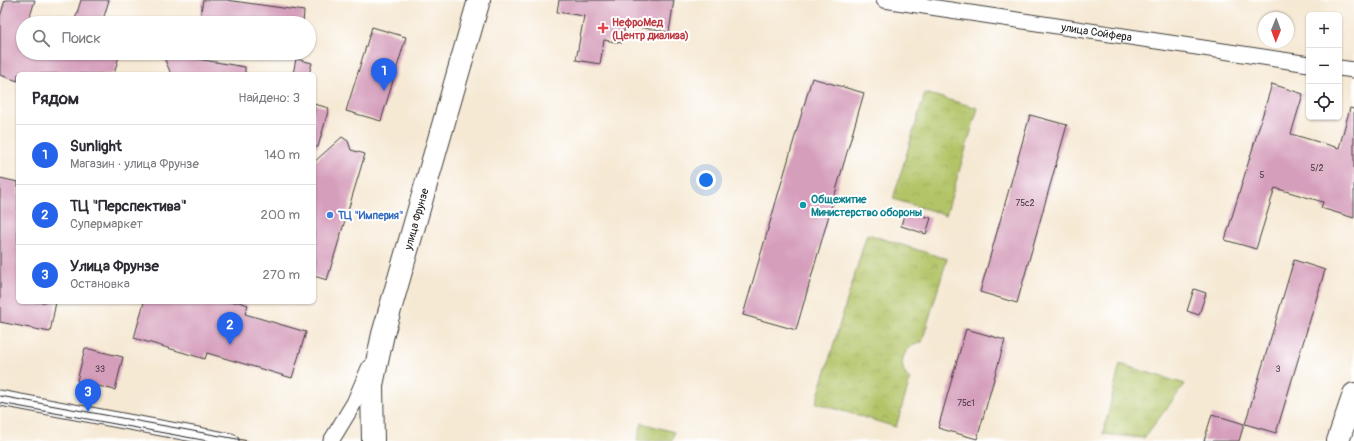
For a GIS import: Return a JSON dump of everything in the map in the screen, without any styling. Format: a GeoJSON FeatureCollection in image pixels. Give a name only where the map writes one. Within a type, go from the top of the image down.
{"type":"FeatureCollection","features":[{"type":"Feature","properties":{"kind":"street","name":"улица Фрунзе"},"geometry":{"type":"LineString","coordinates":[[373,441],[372,385],[383,334],[479,0]]}},
{"type":"Feature","properties":{"kind":"street","name":"улица Сойфера"},"geometry":{"type":"LineString","coordinates":[[884,0],[1306,64]]}},
{"type":"Feature","properties":{"kind":"street"},"geometry":{"type":"LineString","coordinates":[[1342,68],[1354,70]]}},
{"type":"Feature","properties":{"kind":"street"},"geometry":{"type":"LineString","coordinates":[[332,441],[354,403],[383,334]]}},
{"type":"Feature","properties":{"kind":"street"},"geometry":{"type":"LineString","coordinates":[[1338,441],[1354,394]]}},
{"type":"Feature","properties":{"kind":"street"},"geometry":{"type":"LineString","coordinates":[[0,398],[231,441]]}},
{"type":"Feature","properties":{"kind":"green space"},"geometry":{"type":"Polygon","coordinates":[[[925,93],[978,108],[946,215],[893,199],[925,93]]]}},
{"type":"Feature","properties":{"kind":"green space"},"geometry":{"type":"Polygon","coordinates":[[[867,234],[947,259],[922,342],[915,344],[903,357],[903,369],[910,380],[896,427],[816,403],[867,234]]]}},
{"type":"Feature","properties":{"kind":"green space"},"geometry":{"type":"Polygon","coordinates":[[[1120,364],[1185,384],[1144,438],[1103,434],[1120,364]]]}},
{"type":"Feature","properties":{"kind":"green space"},"geometry":{"type":"Polygon","coordinates":[[[642,423],[674,432],[672,441],[637,441],[642,423]]]}},
{"type":"Feature","properties":{"kind":"building"},"geometry":{"type":"Polygon","coordinates":[[[5,0],[35,0],[30,16],[16,16],[16,60],[118,60],[115,72],[16,72],[16,80],[0,75],[0,17],[5,0]]]}},
{"type":"Feature","properties":{"kind":"building"},"geometry":{"type":"Polygon","coordinates":[[[81,0],[109,0],[104,16],[76,16],[81,0]]]}},
{"type":"Feature","properties":{"kind":"building"},"geometry":{"type":"Polygon","coordinates":[[[203,0],[226,0],[304,11],[304,16],[200,16],[203,0]]]}},
{"type":"Feature","properties":{"kind":"building","name":"НефроМед (Центр диализа)"},"geometry":{"type":"Polygon","coordinates":[[[559,0],[674,0],[669,32],[625,25],[622,43],[604,40],[600,64],[576,60],[584,16],[557,12],[559,0]]]}},
{"type":"Feature","properties":{"kind":"building"},"geometry":{"type":"Polygon","coordinates":[[[372,27],[406,37],[381,121],[346,111],[372,27]]]}},
{"type":"Feature","properties":{"kind":"building"},"geometry":{"type":"Polygon","coordinates":[[[165,60],[204,60],[245,67],[245,72],[170,72],[165,60]]]}},
{"type":"Feature","properties":{"kind":"building"},"geometry":{"type":"Polygon","coordinates":[[[296,60],[312,63],[310,72],[293,72],[296,60]]]}},
{"type":"Feature","properties":{"kind":"building","name":"Общежитие Министерство обороны"},"geometry":{"type":"Polygon","coordinates":[[[812,78],[864,93],[796,330],[743,315],[812,78]]]}},
{"type":"Feature","properties":{"kind":"building"},"geometry":{"type":"Polygon","coordinates":[[[1272,84],[1303,94],[1291,134],[1339,148],[1350,108],[1354,109],[1354,218],[1321,208],[1323,202],[1275,188],[1256,249],[1225,240],[1272,84]]]}},
{"type":"Feature","properties":{"kind":"building"},"geometry":{"type":"Polygon","coordinates":[[[316,105],[329,108],[318,147],[316,147],[316,105]]]}},
{"type":"Feature","properties":{"kind":"building"},"geometry":{"type":"Polygon","coordinates":[[[1030,115],[1067,125],[1017,303],[980,292],[1030,115]]]}},
{"type":"Feature","properties":{"kind":"building","name":"ТЦ \"Империя\""},"geometry":{"type":"Polygon","coordinates":[[[342,137],[348,141],[351,150],[365,154],[327,280],[316,277],[316,160],[342,137]]]}},
{"type":"Feature","properties":{"kind":"building"},"geometry":{"type":"Polygon","coordinates":[[[0,178],[16,182],[16,304],[56,304],[50,332],[0,322],[0,178]]]}},
{"type":"Feature","properties":{"kind":"building"},"geometry":{"type":"Polygon","coordinates":[[[905,211],[931,218],[926,234],[901,226],[905,211]]]}},
{"type":"Feature","properties":{"kind":"building"},"geometry":{"type":"Polygon","coordinates":[[[1294,260],[1325,270],[1276,433],[1245,424],[1294,260]]]}},
{"type":"Feature","properties":{"kind":"building"},"geometry":{"type":"Polygon","coordinates":[[[1194,289],[1206,293],[1199,315],[1187,311],[1194,289]]]}},
{"type":"Feature","properties":{"kind":"building"},"geometry":{"type":"Polygon","coordinates":[[[143,304],[245,304],[248,305],[245,314],[306,332],[292,378],[207,353],[205,359],[134,338],[143,304]]]}},
{"type":"Feature","properties":{"kind":"building"},"geometry":{"type":"Polygon","coordinates":[[[966,329],[1005,340],[977,439],[938,428],[966,329]]]}},
{"type":"Feature","properties":{"kind":"building"},"geometry":{"type":"Polygon","coordinates":[[[85,348],[123,357],[115,390],[77,381],[85,348]]]}},
{"type":"Feature","properties":{"kind":"building"},"geometry":{"type":"Polygon","coordinates":[[[1212,414],[1244,424],[1239,441],[1204,441],[1212,414]]]}},
{"type":"Feature","properties":{"kind":"tram line"},"geometry":{"type":"LineString","coordinates":[[0,396],[248,441]]}},
{"type":"Feature","properties":{"kind":"tram line"},"geometry":{"type":"LineString","coordinates":[[0,403],[208,441]]}},
{"type":"Feature","properties":{"kind":"place","name":"НефроМед (Центр диализа)"},"geometry":{"type":"Point","coordinates":[603,28]}},
{"type":"Feature","properties":{"kind":"place","name":"Sunlight"},"geometry":{"type":"Point","coordinates":[384,91]}},
{"type":"Feature","properties":{"kind":"place","name":"Общежитие Министерство обороны"},"geometry":{"type":"Point","coordinates":[803,205]}},
{"type":"Feature","properties":{"kind":"place","name":"ТЦ \"Империя\""},"geometry":{"type":"Point","coordinates":[330,215]}},
{"type":"Feature","properties":{"kind":"place","name":"ТЦ \"Перспектива\""},"geometry":{"type":"Point","coordinates":[230,345]}},
{"type":"Feature","properties":{"kind":"place","name":"Улица Фрунзе"},"geometry":{"type":"Point","coordinates":[88,412]}}]}
